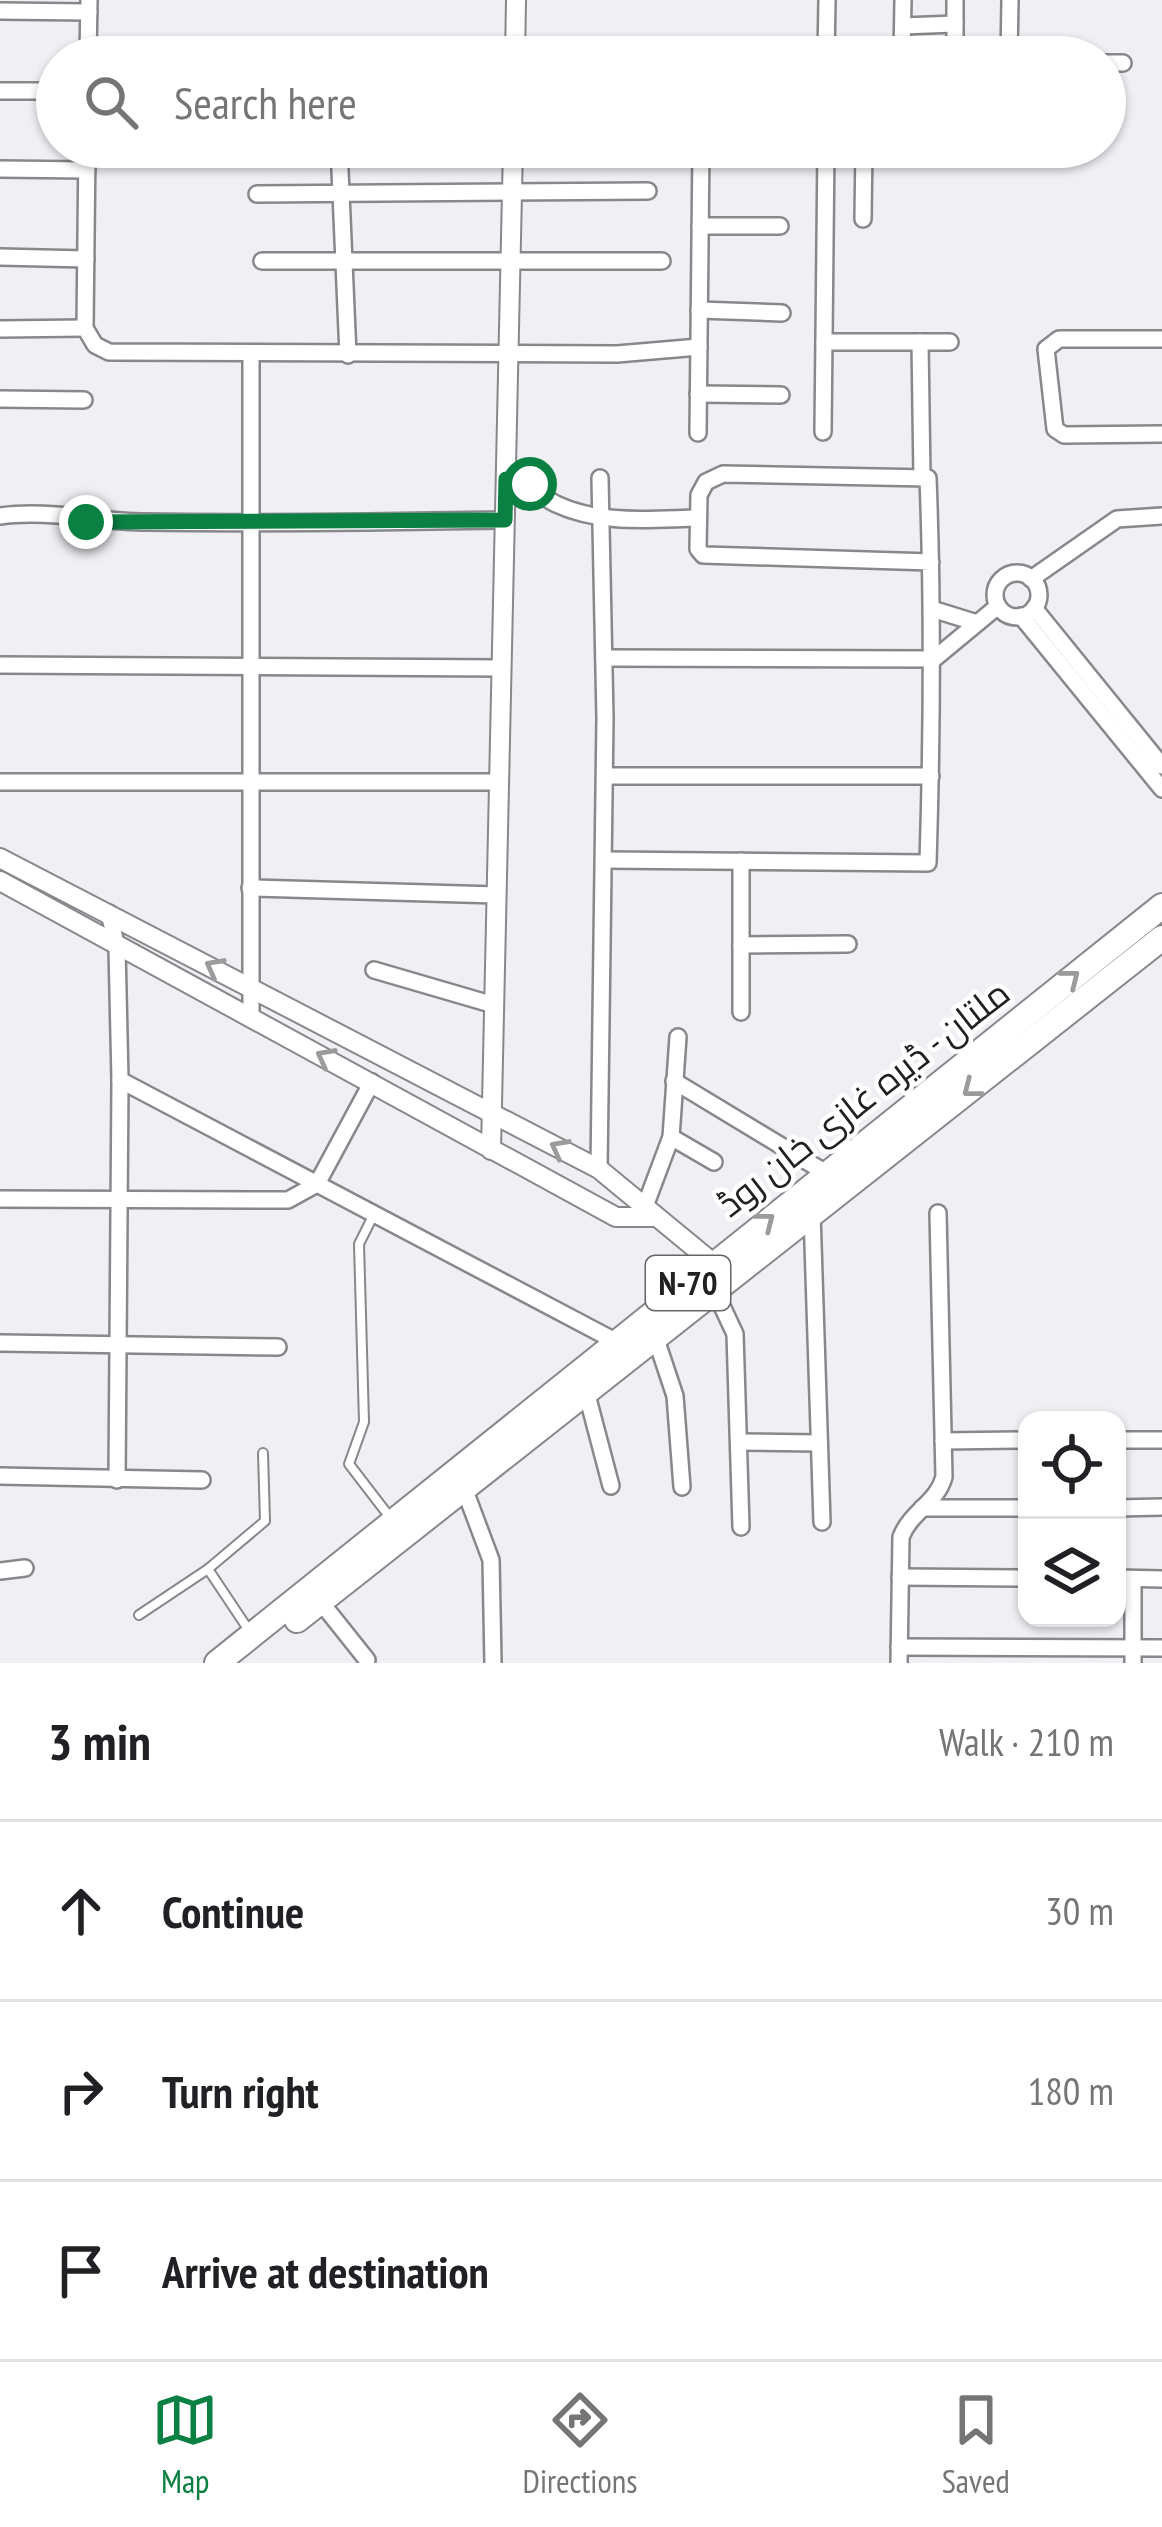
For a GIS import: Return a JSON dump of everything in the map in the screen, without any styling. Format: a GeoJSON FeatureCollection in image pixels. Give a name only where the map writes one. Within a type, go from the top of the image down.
{"type":"FeatureCollection","features":[{"type":"Feature","properties":{"kind":"highway","name":"ملتان - ڈیرہ غازی خان روڈ"},"geometry":{"type":"LineString","coordinates":[[217,1663],[615,1342],[812,1213],[1148,939],[1162,906]]}},
{"type":"Feature","properties":{"kind":"highway","name":"ملتان - ڈیرہ غازی خان روڈ"},"geometry":{"type":"LineString","coordinates":[[242,1663],[655,1336],[826,1173],[1148,939]]}},
{"type":"Feature","properties":{"kind":"street"},"geometry":{"type":"LineString","coordinates":[[516,36],[517,0]]}},
{"type":"Feature","properties":{"kind":"street"},"geometry":{"type":"LineString","coordinates":[[826,36],[827,0]]}},
{"type":"Feature","properties":{"kind":"street"},"geometry":{"type":"LineString","coordinates":[[903,0],[903,36]]}},
{"type":"Feature","properties":{"kind":"street"},"geometry":{"type":"LineString","coordinates":[[955,0],[955,36]]}},
{"type":"Feature","properties":{"kind":"street"},"geometry":{"type":"LineString","coordinates":[[1010,0],[1011,36]]}},
{"type":"Feature","properties":{"kind":"street"},"geometry":{"type":"LineString","coordinates":[[0,11],[89,6],[88,36]]}},
{"type":"Feature","properties":{"kind":"street"},"geometry":{"type":"LineString","coordinates":[[903,26],[955,24]]}},
{"type":"Feature","properties":{"kind":"street"},"geometry":{"type":"LineString","coordinates":[[0,91],[36,91]]}},
{"type":"Feature","properties":{"kind":"street"},"geometry":{"type":"LineString","coordinates":[[340,168],[348,355]]}},
{"type":"Feature","properties":{"kind":"street"},"geometry":{"type":"LineString","coordinates":[[491,1150],[513,168]]}},
{"type":"Feature","properties":{"kind":"street"},"geometry":{"type":"LineString","coordinates":[[698,433],[701,168]]}},
{"type":"Feature","properties":{"kind":"street"},"geometry":{"type":"LineString","coordinates":[[824,432],[826,168]]}},
{"type":"Feature","properties":{"kind":"street"},"geometry":{"type":"LineString","coordinates":[[863,219],[864,168]]}},
{"type":"Feature","properties":{"kind":"street"},"geometry":{"type":"LineString","coordinates":[[0,169],[87,170],[86,328],[95,345],[109,352],[509,354],[699,346]]}},
{"type":"Feature","properties":{"kind":"street"},"geometry":{"type":"LineString","coordinates":[[256,194],[648,191]]}},
{"type":"Feature","properties":{"kind":"street"},"geometry":{"type":"LineString","coordinates":[[700,226],[780,226]]}},
{"type":"Feature","properties":{"kind":"street"},"geometry":{"type":"LineString","coordinates":[[0,256],[86,259]]}},
{"type":"Feature","properties":{"kind":"street"},"geometry":{"type":"LineString","coordinates":[[262,261],[662,261]]}},
{"type":"Feature","properties":{"kind":"street"},"geometry":{"type":"LineString","coordinates":[[699,310],[782,313]]}},
{"type":"Feature","properties":{"kind":"street"},"geometry":{"type":"LineString","coordinates":[[0,329],[86,328]]}},
{"type":"Feature","properties":{"kind":"street"},"geometry":{"type":"LineString","coordinates":[[1162,339],[1058,339],[1046,349],[1055,429],[1064,435],[1162,434]]}},
{"type":"Feature","properties":{"kind":"street"},"geometry":{"type":"LineString","coordinates":[[824,342],[950,342]]}},
{"type":"Feature","properties":{"kind":"street"},"geometry":{"type":"LineString","coordinates":[[920,342],[922,478]]}},
{"type":"Feature","properties":{"kind":"street"},"geometry":{"type":"LineString","coordinates":[[251,356],[251,1017]]}},
{"type":"Feature","properties":{"kind":"street"},"geometry":{"type":"LineString","coordinates":[[698,394],[781,395]]}},
{"type":"Feature","properties":{"kind":"street"},"geometry":{"type":"LineString","coordinates":[[0,399],[84,400]]}},
{"type":"Feature","properties":{"kind":"street"},"geometry":{"type":"LineString","coordinates":[[604,860],[928,863],[934,659],[932,609],[931,562],[928,478],[723,474],[706,482],[698,518],[698,549],[713,557],[931,562]]}},
{"type":"Feature","properties":{"kind":"street"},"geometry":{"type":"LineString","coordinates":[[599,1169],[605,776],[600,478]]}},
{"type":"Feature","properties":{"kind":"street"},"geometry":{"type":"LineString","coordinates":[[506,479],[530,484],[554,503],[600,517],[698,518]]}},
{"type":"Feature","properties":{"kind":"street"},"geometry":{"type":"LineString","coordinates":[[0,516],[29,512],[86,522],[251,524],[505,520]]}},
{"type":"Feature","properties":{"kind":"street"},"geometry":{"type":"LineString","coordinates":[[1031,579],[1117,519],[1162,516]]}},
{"type":"Feature","properties":{"kind":"street"},"geometry":{"type":"LineString","coordinates":[[604,658],[934,659],[998,606],[1000,581],[1015,573],[1031,579],[1039,593],[1028,612]]}},
{"type":"Feature","properties":{"kind":"street"},"geometry":{"type":"LineString","coordinates":[[998,606],[1028,612],[1162,766]]}},
{"type":"Feature","properties":{"kind":"street"},"geometry":{"type":"LineString","coordinates":[[932,609],[977,623]]}},
{"type":"Feature","properties":{"kind":"street"},"geometry":{"type":"LineString","coordinates":[[1028,612],[1162,789]]}},
{"type":"Feature","properties":{"kind":"street"},"geometry":{"type":"LineString","coordinates":[[0,665],[502,668]]}},
{"type":"Feature","properties":{"kind":"street"},"geometry":{"type":"LineString","coordinates":[[605,776],[931,776]]}},
{"type":"Feature","properties":{"kind":"street"},"geometry":{"type":"LineString","coordinates":[[0,782],[499,782]]}},
{"type":"Feature","properties":{"kind":"street"},"geometry":{"type":"LineString","coordinates":[[0,858],[599,1169],[648,1213],[713,1276],[735,1334],[741,1527]]}},
{"type":"Feature","properties":{"kind":"street"},"geometry":{"type":"LineString","coordinates":[[741,861],[741,1012]]}},
{"type":"Feature","properties":{"kind":"street"},"geometry":{"type":"LineString","coordinates":[[0,881],[616,1216],[648,1213]]}},
{"type":"Feature","properties":{"kind":"street"},"geometry":{"type":"LineString","coordinates":[[250,889],[497,895]]}},
{"type":"Feature","properties":{"kind":"street"},"geometry":{"type":"LineString","coordinates":[[110,913],[117,948],[120,1080],[117,1480]]}},
{"type":"Feature","properties":{"kind":"street"},"geometry":{"type":"LineString","coordinates":[[741,945],[848,944]]}},
{"type":"Feature","properties":{"kind":"street"},"geometry":{"type":"LineString","coordinates":[[374,970],[494,1005]]}},
{"type":"Feature","properties":{"kind":"street"},"geometry":{"type":"LineString","coordinates":[[648,1213],[671,1137],[678,1037]]}},
{"type":"Feature","properties":{"kind":"street"},"geometry":{"type":"LineString","coordinates":[[120,1080],[615,1342]]}},
{"type":"Feature","properties":{"kind":"street"},"geometry":{"type":"LineString","coordinates":[[0,1199],[288,1200],[317,1184],[371,1082]]}},
{"type":"Feature","properties":{"kind":"street"},"geometry":{"type":"LineString","coordinates":[[674,1082],[826,1173]]}},
{"type":"Feature","properties":{"kind":"street"},"geometry":{"type":"LineString","coordinates":[[671,1137],[714,1162]]}},
{"type":"Feature","properties":{"kind":"street"},"geometry":{"type":"LineString","coordinates":[[812,1213],[822,1522]]}},
{"type":"Feature","properties":{"kind":"street"},"geometry":{"type":"LineString","coordinates":[[938,1213],[944,1441],[940,1493],[908,1519],[901,1537],[899,1655],[1133,1656],[1162,1648]]}},
{"type":"Feature","properties":{"kind":"street"},"geometry":{"type":"LineString","coordinates":[[655,1336],[675,1396],[682,1487]]}},
{"type":"Feature","properties":{"kind":"street"},"geometry":{"type":"LineString","coordinates":[[0,1343],[278,1346]]}},
{"type":"Feature","properties":{"kind":"street"},"geometry":{"type":"LineString","coordinates":[[586,1391],[611,1486]]}},
{"type":"Feature","properties":{"kind":"street"},"geometry":{"type":"LineString","coordinates":[[944,1441],[1018,1440]]}},
{"type":"Feature","properties":{"kind":"street"},"geometry":{"type":"LineString","coordinates":[[1126,1440],[1162,1440]]}},
{"type":"Feature","properties":{"kind":"street"},"geometry":{"type":"LineString","coordinates":[[739,1442],[820,1443]]}},
{"type":"Feature","properties":{"kind":"street"},"geometry":{"type":"LineString","coordinates":[[0,1476],[202,1480]]}},
{"type":"Feature","properties":{"kind":"street"},"geometry":{"type":"LineString","coordinates":[[464,1488],[491,1560],[494,1663]]}},
{"type":"Feature","properties":{"kind":"street"},"geometry":{"type":"LineString","coordinates":[[922,1508],[1018,1508]]}},
{"type":"Feature","properties":{"kind":"street"},"geometry":{"type":"LineString","coordinates":[[1126,1508],[1162,1508]]}},
{"type":"Feature","properties":{"kind":"street"},"geometry":{"type":"LineString","coordinates":[[0,1570],[26,1568]]}},
{"type":"Feature","properties":{"kind":"street"},"geometry":{"type":"LineString","coordinates":[[900,1577],[1018,1578]]}},
{"type":"Feature","properties":{"kind":"street"},"geometry":{"type":"LineString","coordinates":[[1126,1578],[1162,1579]]}},
{"type":"Feature","properties":{"kind":"street"},"geometry":{"type":"LineString","coordinates":[[1126,1588],[1133,1656]]}},
{"type":"Feature","properties":{"kind":"street"},"geometry":{"type":"LineString","coordinates":[[320,1601],[367,1660]]}},
{"type":"Feature","properties":{"kind":"lane"},"geometry":{"type":"LineString","coordinates":[[374,1214],[359,1244],[364,1422],[349,1464],[393,1521]]}},
{"type":"Feature","properties":{"kind":"lane"},"geometry":{"type":"LineString","coordinates":[[139,1615],[208,1569],[265,1521],[262,1453]]}},
{"type":"Feature","properties":{"kind":"lane"},"geometry":{"type":"LineString","coordinates":[[208,1569],[252,1635]]}},
{"type":"Feature","properties":{"kind":"route"},"geometry":{"type":"LineString","coordinates":[[86,522],[505,520],[506,479],[530,484]]}}]}
